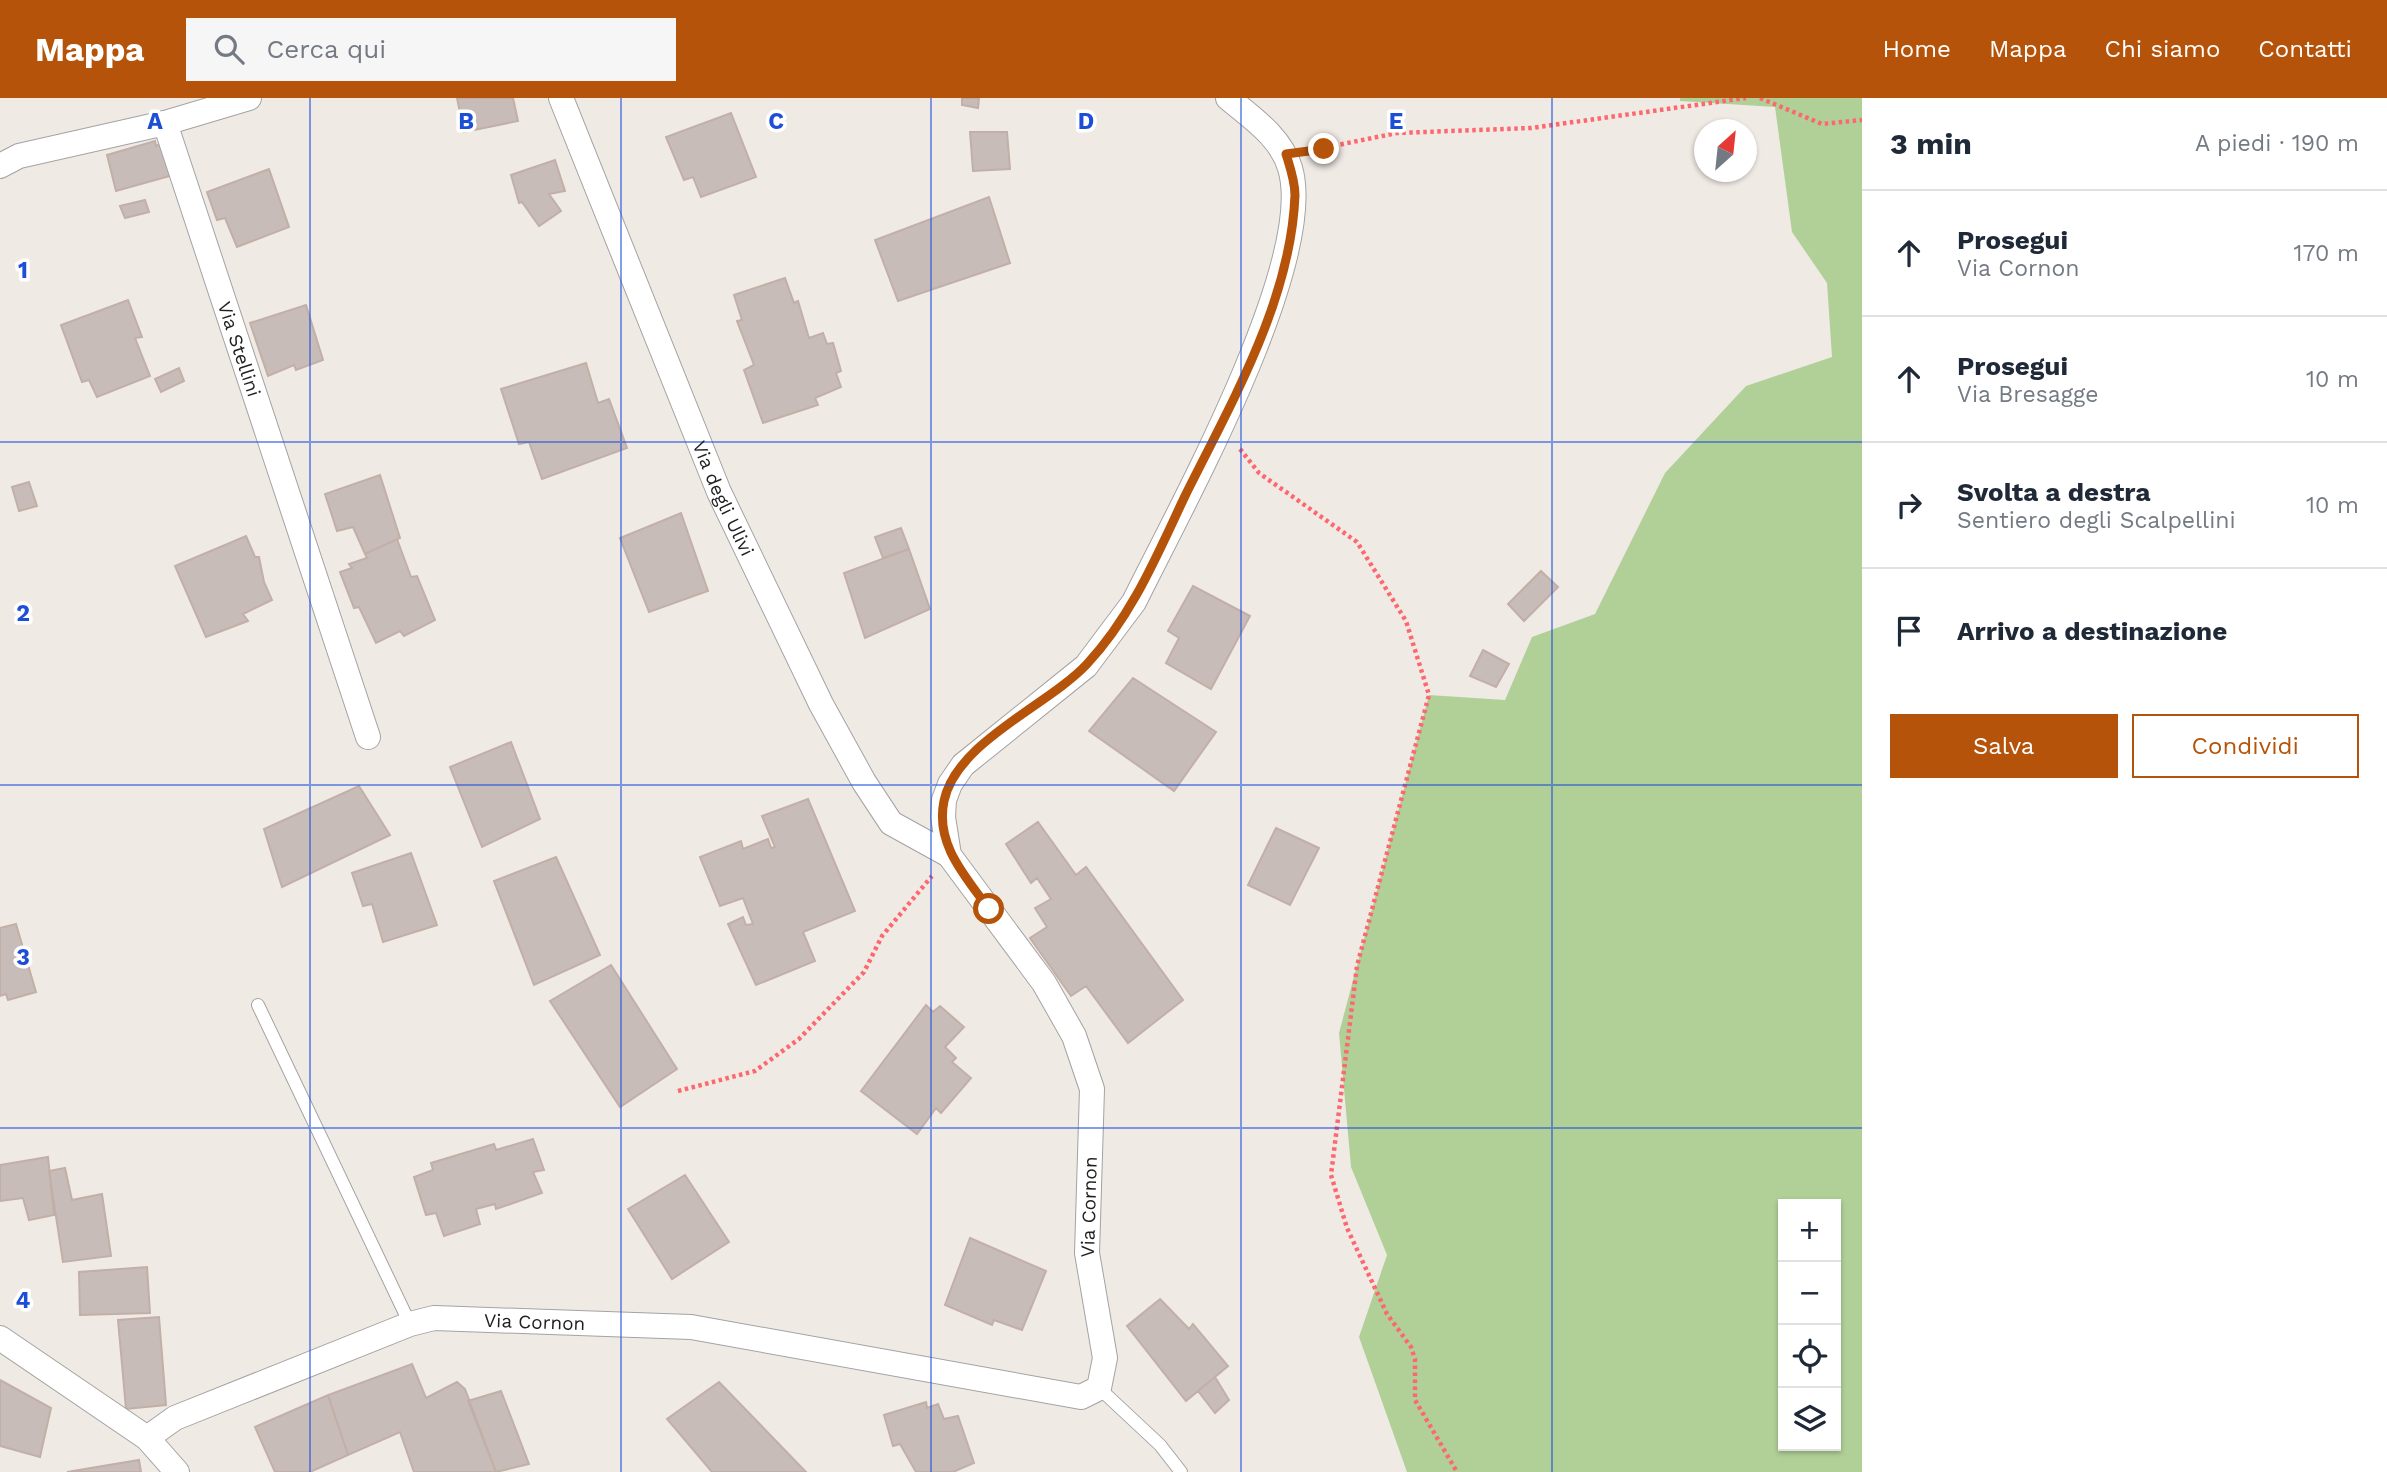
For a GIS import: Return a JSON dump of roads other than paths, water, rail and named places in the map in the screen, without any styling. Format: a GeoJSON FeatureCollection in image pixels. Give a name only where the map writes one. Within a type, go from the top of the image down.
{"type":"FeatureCollection","features":[{"type":"Feature","properties":{"kind":"street"},"geometry":{"type":"LineString","coordinates":[[0,166],[19,156],[165,122],[249,98]]}},
{"type":"Feature","properties":{"kind":"street","name":"Via degli Ulivi"},"geometry":{"type":"LineString","coordinates":[[561,98],[719,492],[821,704],[863,782],[891,822],[949,855]]}},
{"type":"Feature","properties":{"kind":"street","name":"Via Cornon"},"geometry":{"type":"LineString","coordinates":[[147,1438],[175,1418],[410,1324],[434,1318],[691,1327],[1082,1397],[1099,1388],[1105,1358],[1087,1253],[1092,1089],[1074,1036],[1044,982],[949,855],[943,817],[944,800],[950,784],[963,765],[1086,666],[1112,635],[1134,602],[1221,423],[1277,289],[1289,239],[1295,193],[1286,154],[1259,123],[1228,98]]}},
{"type":"Feature","properties":{"kind":"street","name":"Via Stellini"},"geometry":{"type":"LineString","coordinates":[[165,122],[368,737]]}},
{"type":"Feature","properties":{"kind":"street"},"geometry":{"type":"LineString","coordinates":[[0,1338],[147,1438],[177,1472]]}},
{"type":"Feature","properties":{"kind":"lane"},"geometry":{"type":"LineString","coordinates":[[258,1005],[410,1324]]}},
{"type":"Feature","properties":{"kind":"lane"},"geometry":{"type":"LineString","coordinates":[[1099,1388],[1160,1445],[1181,1472]]}}]}
